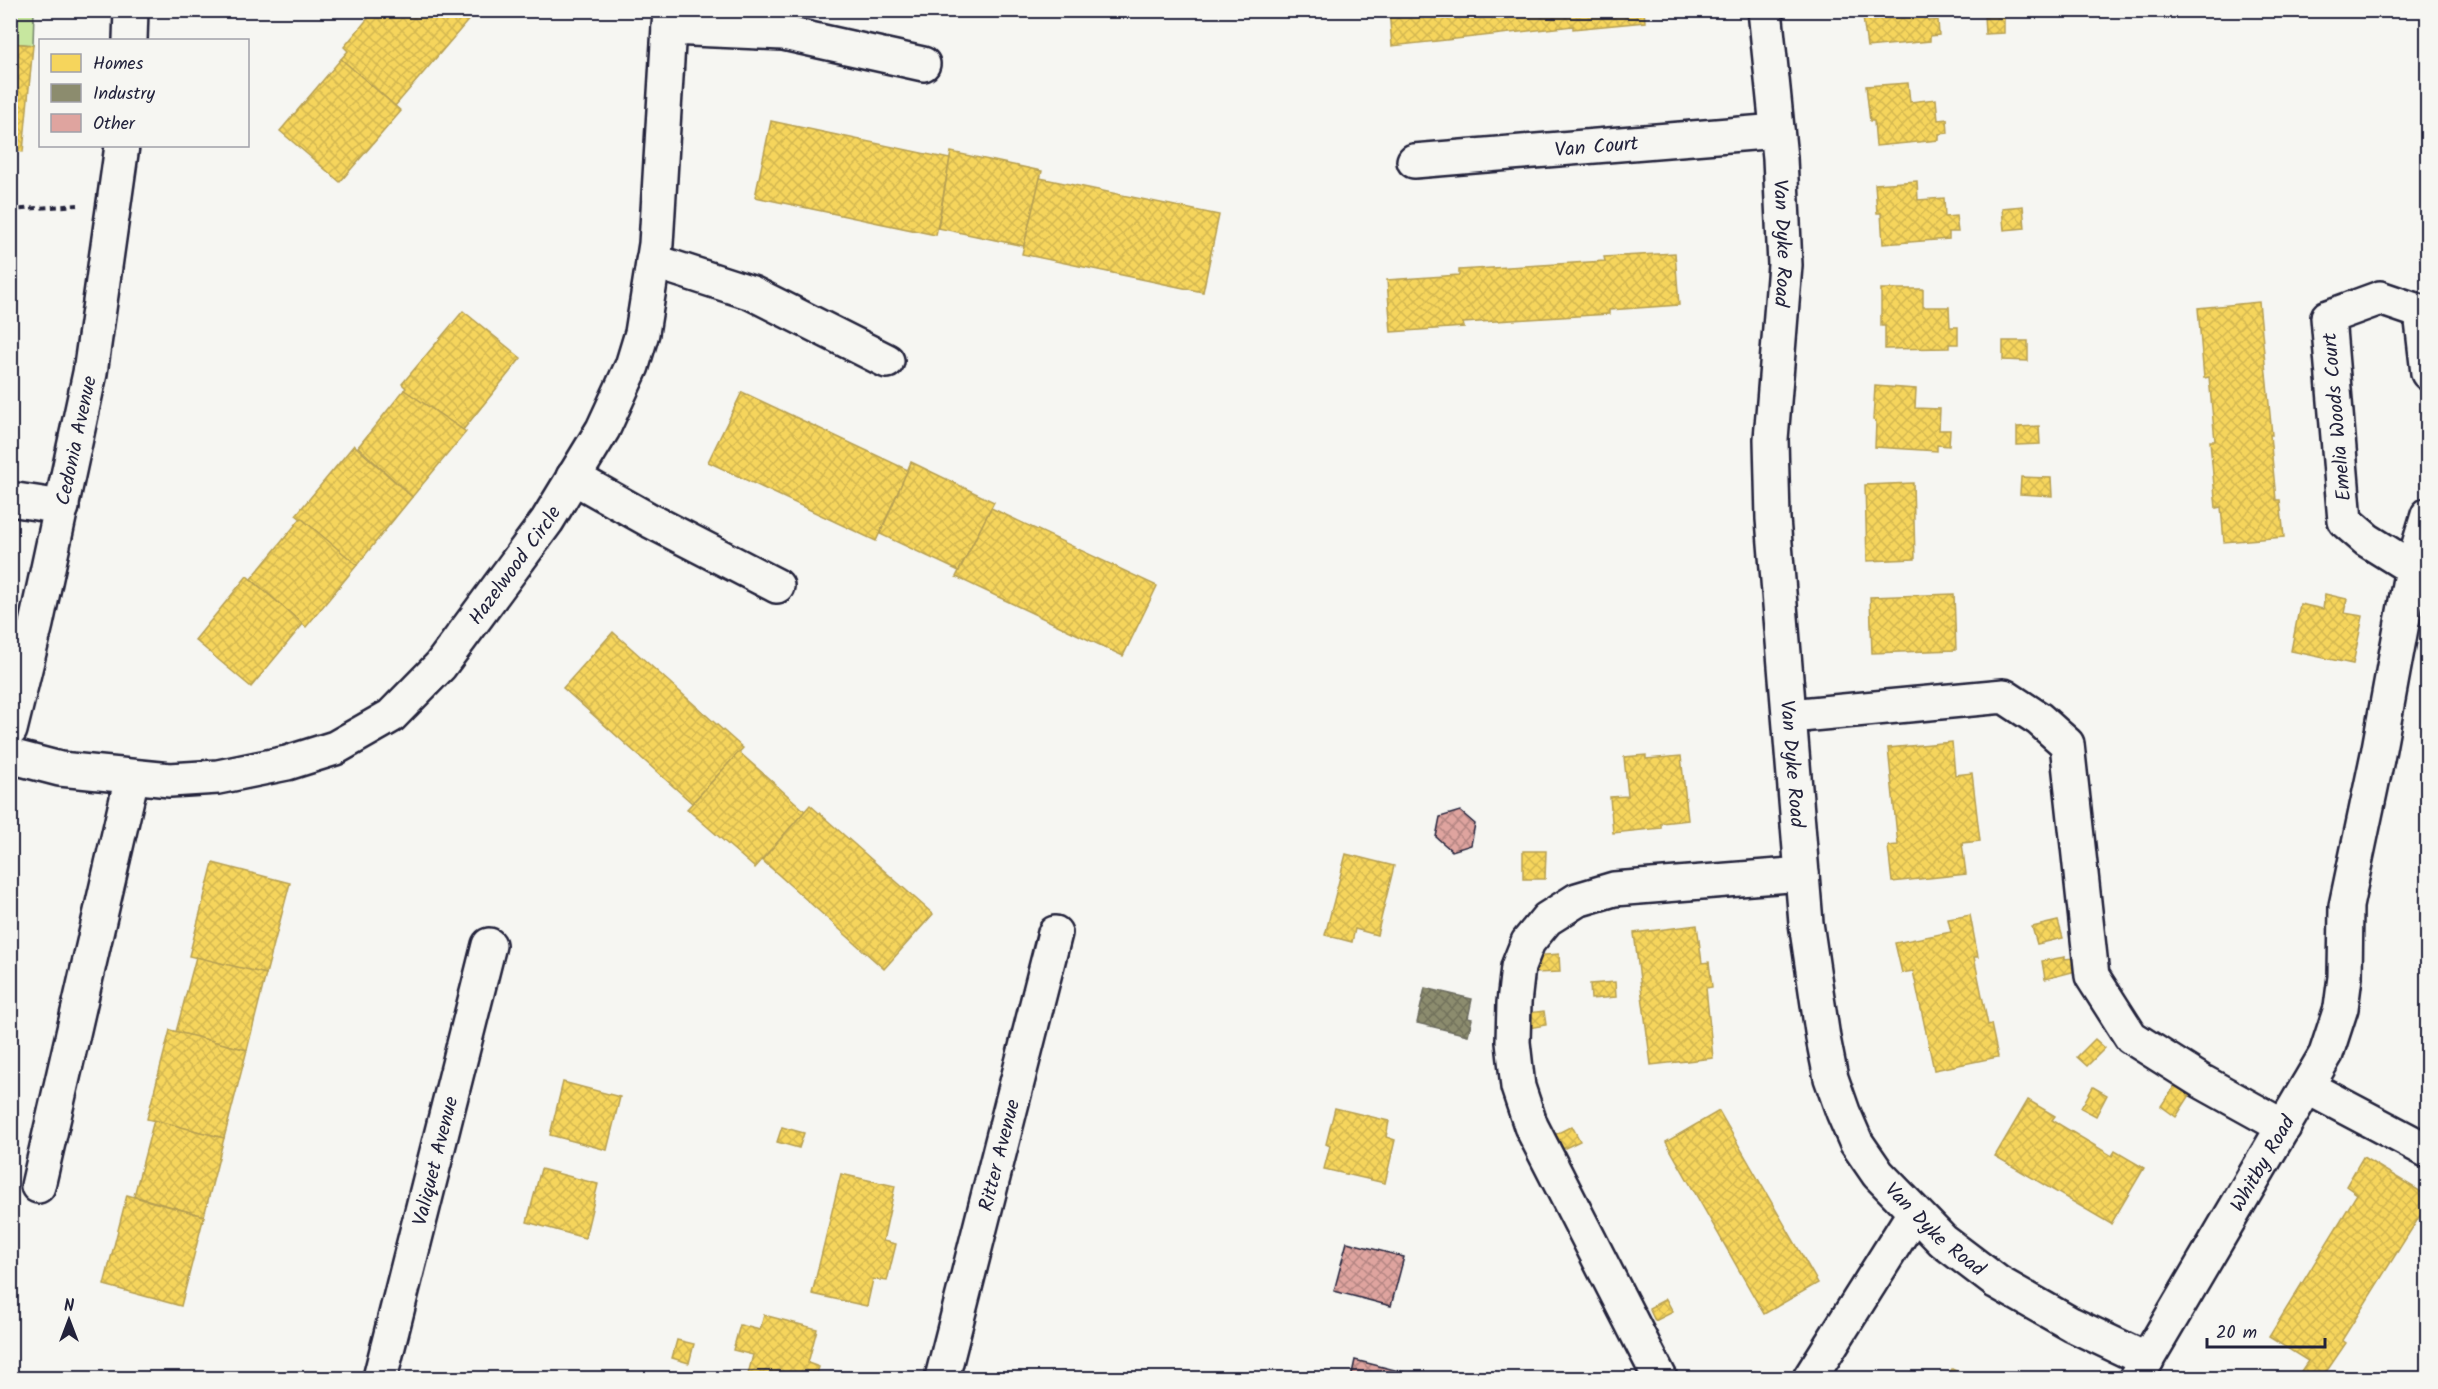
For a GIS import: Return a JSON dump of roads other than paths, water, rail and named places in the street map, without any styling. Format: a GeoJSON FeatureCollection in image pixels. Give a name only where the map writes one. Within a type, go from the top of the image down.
{"type":"FeatureCollection","features":[{"type":"Feature","properties":{"kind":"street"},"geometry":{"type":"LineString","coordinates":[[130,39],[132,10]]}},
{"type":"Feature","properties":{"kind":"street","name":"Van Dyke Road"},"geometry":{"type":"LineString","coordinates":[[1765,10],[1777,131],[1785,265],[1771,439],[1773,519],[1806,923],[1831,1077],[1856,1142],[1878,1174],[1943,1241],[1997,1282],[2071,1324],[2141,1369]]}},
{"type":"Feature","properties":{"kind":"street"},"geometry":{"type":"LineString","coordinates":[[669,19],[783,33],[923,64]]}},
{"type":"Feature","properties":{"kind":"street","name":"Hazelwood Circle"},"geometry":{"type":"LineString","coordinates":[[10,756],[60,769],[170,780],[218,777],[287,763],[335,748],[391,716],[440,666],[547,521],[603,429],[632,366],[642,333],[653,261],[669,19]]}},
{"type":"Feature","properties":{"kind":"street","name":"Van Court"},"geometry":{"type":"LineString","coordinates":[[1414,161],[1777,131]]}},
{"type":"Feature","properties":{"kind":"street","name":"Cedonia Avenue"},"geometry":{"type":"LineString","coordinates":[[10,730],[62,507],[90,373],[122,147]]}},
{"type":"Feature","properties":{"kind":"street"},"geometry":{"type":"LineString","coordinates":[[653,261],[752,292],[887,361]]}},
{"type":"Feature","properties":{"kind":"street","name":"Emelia Woods Court"},"geometry":{"type":"LineString","coordinates":[[2412,568],[2367,540],[2345,521],[2328,317],[2380,298],[2421,312],[2427,372]]}},
{"type":"Feature","properties":{"kind":"street"},"geometry":{"type":"LineString","coordinates":[[573,477],[651,521],[777,586]]}},
{"type":"Feature","properties":{"kind":"street"},"geometry":{"type":"LineString","coordinates":[[10,499],[62,507]]}},
{"type":"Feature","properties":{"kind":"street"},"geometry":{"type":"LineString","coordinates":[[2412,568],[2427,515]]}},
{"type":"Feature","properties":{"kind":"street","name":"Whitby Road"},"geometry":{"type":"LineString","coordinates":[[2141,1369],[2326,1054],[2339,1016],[2345,976],[2346,906],[2378,754],[2412,568]]}},
{"type":"Feature","properties":{"kind":"street"},"geometry":{"type":"LineString","coordinates":[[1790,716],[2004,696],[2039,719],[2067,744],[2092,976],[2131,1037],[2200,1082],[2283,1127]]}},
{"type":"Feature","properties":{"kind":"street"},"geometry":{"type":"LineString","coordinates":[[38,1186],[132,777]]}},
{"type":"Feature","properties":{"kind":"street"},"geometry":{"type":"LineString","coordinates":[[1660,1378],[1531,1126],[1518,1087],[1513,1042],[1518,967],[1528,942],[1547,919],[1577,900],[1614,889],[1802,874]]}},
{"type":"Feature","properties":{"kind":"street","name":"Ritter Avenue"},"geometry":{"type":"LineString","coordinates":[[942,1378],[1055,933]]}},
{"type":"Feature","properties":{"kind":"street","name":"Valiquet Avenue"},"geometry":{"type":"LineString","coordinates":[[380,1378],[489,945]]}},
{"type":"Feature","properties":{"kind":"street"},"geometry":{"type":"LineString","coordinates":[[2307,1087],[2427,1151]]}},
{"type":"Feature","properties":{"kind":"street"},"geometry":{"type":"LineString","coordinates":[[1810,1378],[1914,1213]]}}]}
